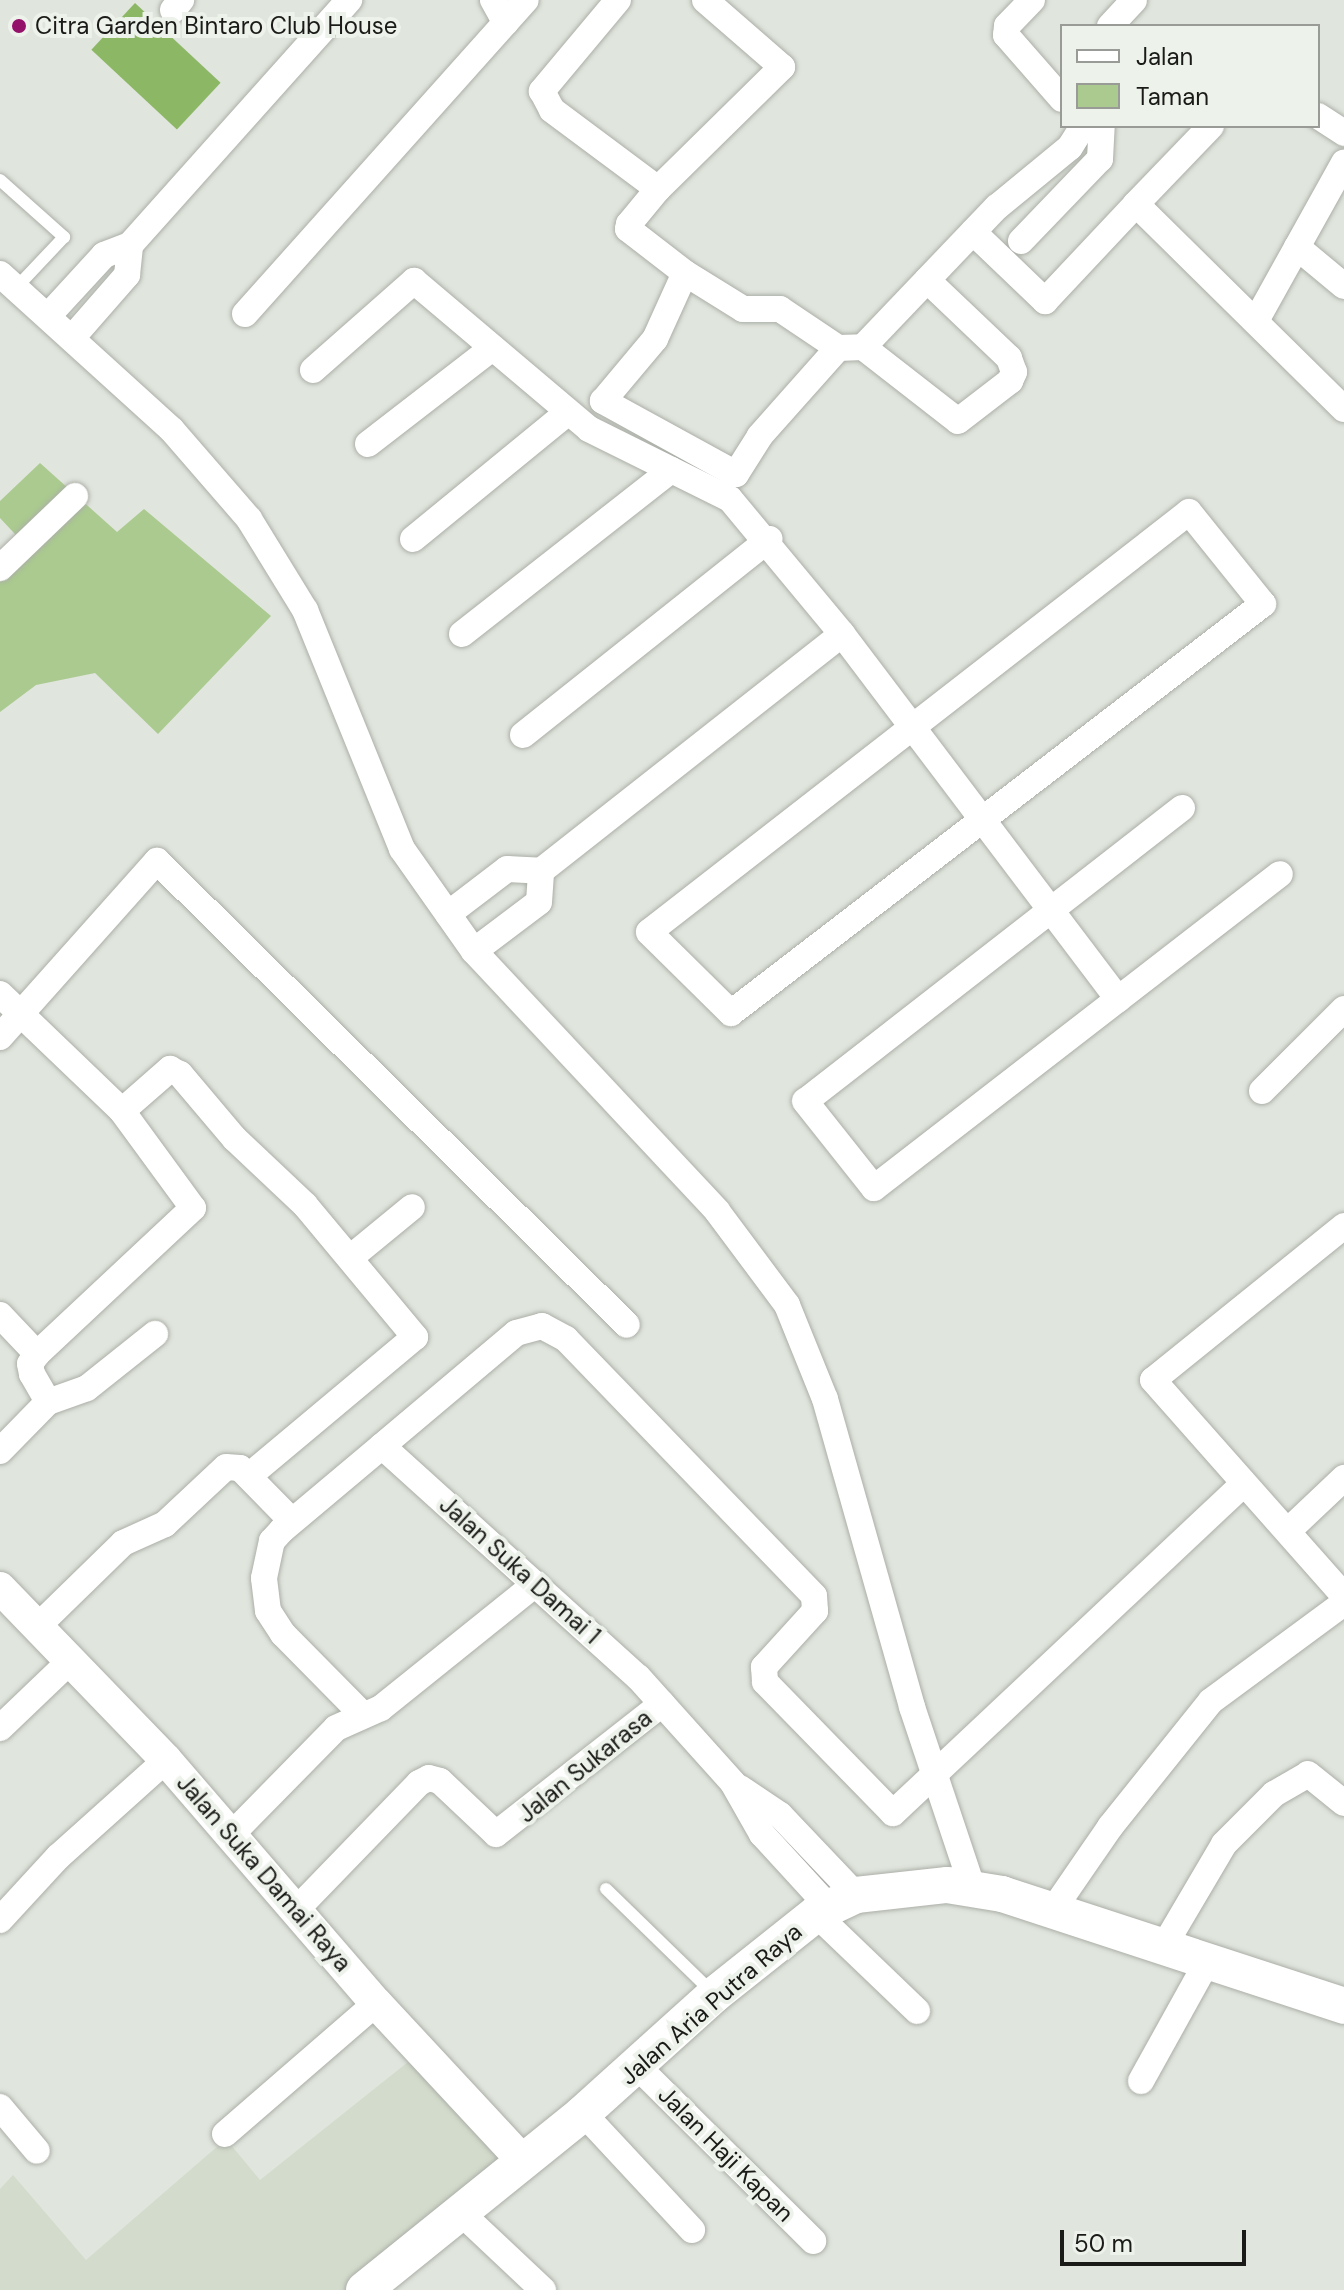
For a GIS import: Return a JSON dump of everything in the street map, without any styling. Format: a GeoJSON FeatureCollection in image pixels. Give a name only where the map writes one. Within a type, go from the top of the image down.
{"type":"FeatureCollection","features":[{"type":"Feature","properties":{"kind":"main road"},"geometry":{"type":"LineString","coordinates":[[833,1905],[947,1885],[973,1889],[1053,1910],[1344,2006]]}},
{"type":"Feature","properties":{"kind":"main road","name":"Jalan Aria Putra Raya"},"geometry":{"type":"LineString","coordinates":[[364,2290],[638,2067],[714,1995],[833,1905]]}},
{"type":"Feature","properties":{"kind":"street"},"geometry":{"type":"LineString","coordinates":[[48,316],[104,255],[130,245],[349,0]]}},
{"type":"Feature","properties":{"kind":"street"},"geometry":{"type":"LineString","coordinates":[[245,314],[500,11],[526,0]]}},
{"type":"Feature","properties":{"kind":"street"},"geometry":{"type":"LineString","coordinates":[[618,0],[542,91],[552,110],[658,189]]}},
{"type":"Feature","properties":{"kind":"street"},"geometry":{"type":"LineString","coordinates":[[705,0],[782,67],[658,189],[628,229],[685,273],[743,309],[780,309],[850,348],[958,421],[1010,381],[1014,372],[1009,358],[927,280]]}},
{"type":"Feature","properties":{"kind":"street"},"geometry":{"type":"LineString","coordinates":[[1032,0],[1007,26],[1006,35],[1060,97]]}},
{"type":"Feature","properties":{"kind":"street"},"geometry":{"type":"LineString","coordinates":[[1112,24],[1134,0]]}},
{"type":"Feature","properties":{"kind":"street"},"geometry":{"type":"LineString","coordinates":[[1320,117],[1344,133]]}},
{"type":"Feature","properties":{"kind":"street"},"geometry":{"type":"LineString","coordinates":[[685,273],[655,339],[603,401],[736,474],[760,436],[850,348],[927,280],[973,232],[1070,147],[1082,128]]}},
{"type":"Feature","properties":{"kind":"street"},"geometry":{"type":"LineString","coordinates":[[1021,241],[1100,159],[1102,128]]}},
{"type":"Feature","properties":{"kind":"street"},"geometry":{"type":"LineString","coordinates":[[973,232],[1045,301],[1209,128]]}},
{"type":"Feature","properties":{"kind":"street"},"geometry":{"type":"LineString","coordinates":[[1257,319],[1344,163]]}},
{"type":"Feature","properties":{"kind":"street"},"geometry":{"type":"LineString","coordinates":[[1136,204],[1257,319],[1344,409]]}},
{"type":"Feature","properties":{"kind":"street"},"geometry":{"type":"LineString","coordinates":[[72,338],[127,275],[130,245]]}},
{"type":"Feature","properties":{"kind":"street"},"geometry":{"type":"LineString","coordinates":[[1297,247],[1344,286]]}},
{"type":"Feature","properties":{"kind":"street"},"geometry":{"type":"LineString","coordinates":[[8,281],[172,430],[249,519],[305,610],[402,849],[474,951],[717,1211],[787,1305],[825,1399],[935,1772],[973,1889]]}},
{"type":"Feature","properties":{"kind":"street"},"geometry":{"type":"LineString","coordinates":[[313,370],[414,281],[589,429],[730,499],[769,539],[1118,999]]}},
{"type":"Feature","properties":{"kind":"street"},"geometry":{"type":"LineString","coordinates":[[368,444],[492,348]]}},
{"type":"Feature","properties":{"kind":"street"},"geometry":{"type":"LineString","coordinates":[[413,539],[568,412]]}},
{"type":"Feature","properties":{"kind":"street"},"geometry":{"type":"LineString","coordinates":[[462,634],[671,470]]}},
{"type":"Feature","properties":{"kind":"street"},"geometry":{"type":"LineString","coordinates":[[0,568],[75,496]]}},
{"type":"Feature","properties":{"kind":"street"},"geometry":{"type":"LineString","coordinates":[[1189,512],[1263,604],[731,1013],[649,932],[913,727],[1189,512]]}},
{"type":"Feature","properties":{"kind":"street"},"geometry":{"type":"LineString","coordinates":[[523,735],[769,539]]}},
{"type":"Feature","properties":{"kind":"street"},"geometry":{"type":"LineString","coordinates":[[448,914],[507,869],[541,871],[842,634]]}},
{"type":"Feature","properties":{"kind":"street"},"geometry":{"type":"LineString","coordinates":[[1182,808],[805,1101],[874,1188],[1280,874]]}},
{"type":"Feature","properties":{"kind":"street"},"geometry":{"type":"LineString","coordinates":[[0,1037],[157,861],[627,1325]]}},
{"type":"Feature","properties":{"kind":"street"},"geometry":{"type":"LineString","coordinates":[[474,951],[539,902],[541,871]]}},
{"type":"Feature","properties":{"kind":"street"},"geometry":{"type":"LineString","coordinates":[[0,994],[20,1017],[122,1111],[193,1208],[37,1354],[30,1364],[32,1374],[48,1402]]}},
{"type":"Feature","properties":{"kind":"street"},"geometry":{"type":"LineString","coordinates":[[1262,1091],[1344,1009]]}},
{"type":"Feature","properties":{"kind":"street"},"geometry":{"type":"LineString","coordinates":[[122,1111],[170,1069],[180,1074],[350,1258],[415,1340],[249,1476]]}},
{"type":"Feature","properties":{"kind":"street"},"geometry":{"type":"LineString","coordinates":[[350,1258],[412,1207]]}},
{"type":"Feature","properties":{"kind":"street"},"geometry":{"type":"LineString","coordinates":[[1344,1226],[1153,1380],[1243,1484],[1289,1530],[1344,1596]]}},
{"type":"Feature","properties":{"kind":"street"},"geometry":{"type":"LineString","coordinates":[[0,1315],[37,1354]]}},
{"type":"Feature","properties":{"kind":"street"},"geometry":{"type":"LineString","coordinates":[[363,1715],[268,1611],[264,1578],[268,1554],[291,1520],[516,1333],[542,1326],[566,1339],[814,1596],[815,1611],[764,1667],[765,1682],[893,1813],[1243,1484]]}},
{"type":"Feature","properties":{"kind":"street"},"geometry":{"type":"LineString","coordinates":[[0,1451],[48,1402],[87,1388],[155,1334]]}},
{"type":"Feature","properties":{"kind":"street","name":"Jalan Suka Damai 1"},"geometry":{"type":"LineString","coordinates":[[382,1446],[662,1704],[733,1783],[780,1815],[833,1905],[917,2011]]}},
{"type":"Feature","properties":{"kind":"street"},"geometry":{"type":"LineString","coordinates":[[37,1627],[123,1543],[165,1524],[214,1475],[235,1465],[291,1520]]}},
{"type":"Feature","properties":{"kind":"street"},"geometry":{"type":"LineString","coordinates":[[1289,1530],[1344,1478]]}},
{"type":"Feature","properties":{"kind":"street"},"geometry":{"type":"LineString","coordinates":[[232,1834],[336,1728],[381,1708],[535,1584]]}},
{"type":"Feature","properties":{"kind":"street","name":"Jalan Suka Damai Raya"},"geometry":{"type":"LineString","coordinates":[[0,1588],[162,1756],[376,2003],[524,2162]]}},
{"type":"Feature","properties":{"kind":"street"},"geometry":{"type":"LineString","coordinates":[[1053,1910],[1110,1827],[1211,1701],[1344,1603]]}},
{"type":"Feature","properties":{"kind":"street"},"geometry":{"type":"LineString","coordinates":[[0,1728],[70,1661]]}},
{"type":"Feature","properties":{"kind":"street","name":"Jalan Sukarasa"},"geometry":{"type":"LineString","coordinates":[[297,1909],[419,1783],[429,1778],[440,1781],[496,1834],[662,1704]]}},
{"type":"Feature","properties":{"kind":"street"},"geometry":{"type":"LineString","coordinates":[[0,1901],[162,1756]]}},
{"type":"Feature","properties":{"kind":"street"},"geometry":{"type":"LineString","coordinates":[[0,1920],[58,1857],[162,1756]]}},
{"type":"Feature","properties":{"kind":"street"},"geometry":{"type":"LineString","coordinates":[[1164,1946],[1224,1844],[1274,1794],[1308,1774],[1344,1803]]}},
{"type":"Feature","properties":{"kind":"street"},"geometry":{"type":"LineString","coordinates":[[1141,2081],[1207,1962]]}},
{"type":"Feature","properties":{"kind":"street"},"geometry":{"type":"LineString","coordinates":[[225,2134],[376,2003]]}},
{"type":"Feature","properties":{"kind":"street","name":"Jalan Haji Kapan"},"geometry":{"type":"LineString","coordinates":[[638,2067],[813,2241]]}},
{"type":"Feature","properties":{"kind":"street"},"geometry":{"type":"LineString","coordinates":[[0,2107],[37,2151]]}},
{"type":"Feature","properties":{"kind":"street"},"geometry":{"type":"LineString","coordinates":[[583,2113],[692,2230]]}},
{"type":"Feature","properties":{"kind":"street"},"geometry":{"type":"LineString","coordinates":[[460,2212],[543,2290]]}},
{"type":"Feature","properties":{"kind":"lane"},"geometry":{"type":"LineString","coordinates":[[0,180],[64,237],[8,281]]}},
{"type":"Feature","properties":{"kind":"lane"},"geometry":{"type":"LineString","coordinates":[[606,1889],[714,1995]]}},
{"type":"Feature","properties":{"kind":"shaded area"},"geometry":{"type":"Polygon","coordinates":[[[135,3],[221,83],[177,130],[91,50],[135,3]]]}},
{"type":"Feature","properties":{"kind":"shaded area"},"geometry":{"type":"Polygon","coordinates":[[[413,2058],[512,2162],[348,2290],[0,2290],[0,2189],[13,2175],[86,2260],[226,2139],[260,2180],[413,2058]]]}},
{"type":"Feature","properties":{"kind":"green space"},"geometry":{"type":"Polygon","coordinates":[[[40,463],[117,532],[144,509],[271,616],[158,734],[95,673],[36,685],[0,712],[0,577],[29,549],[0,518],[0,501],[40,463]]]}},
{"type":"Feature","properties":{"kind":"place","name":"Citra Garden Bintaro Club House"},"geometry":{"type":"Point","coordinates":[19,26]}}]}
